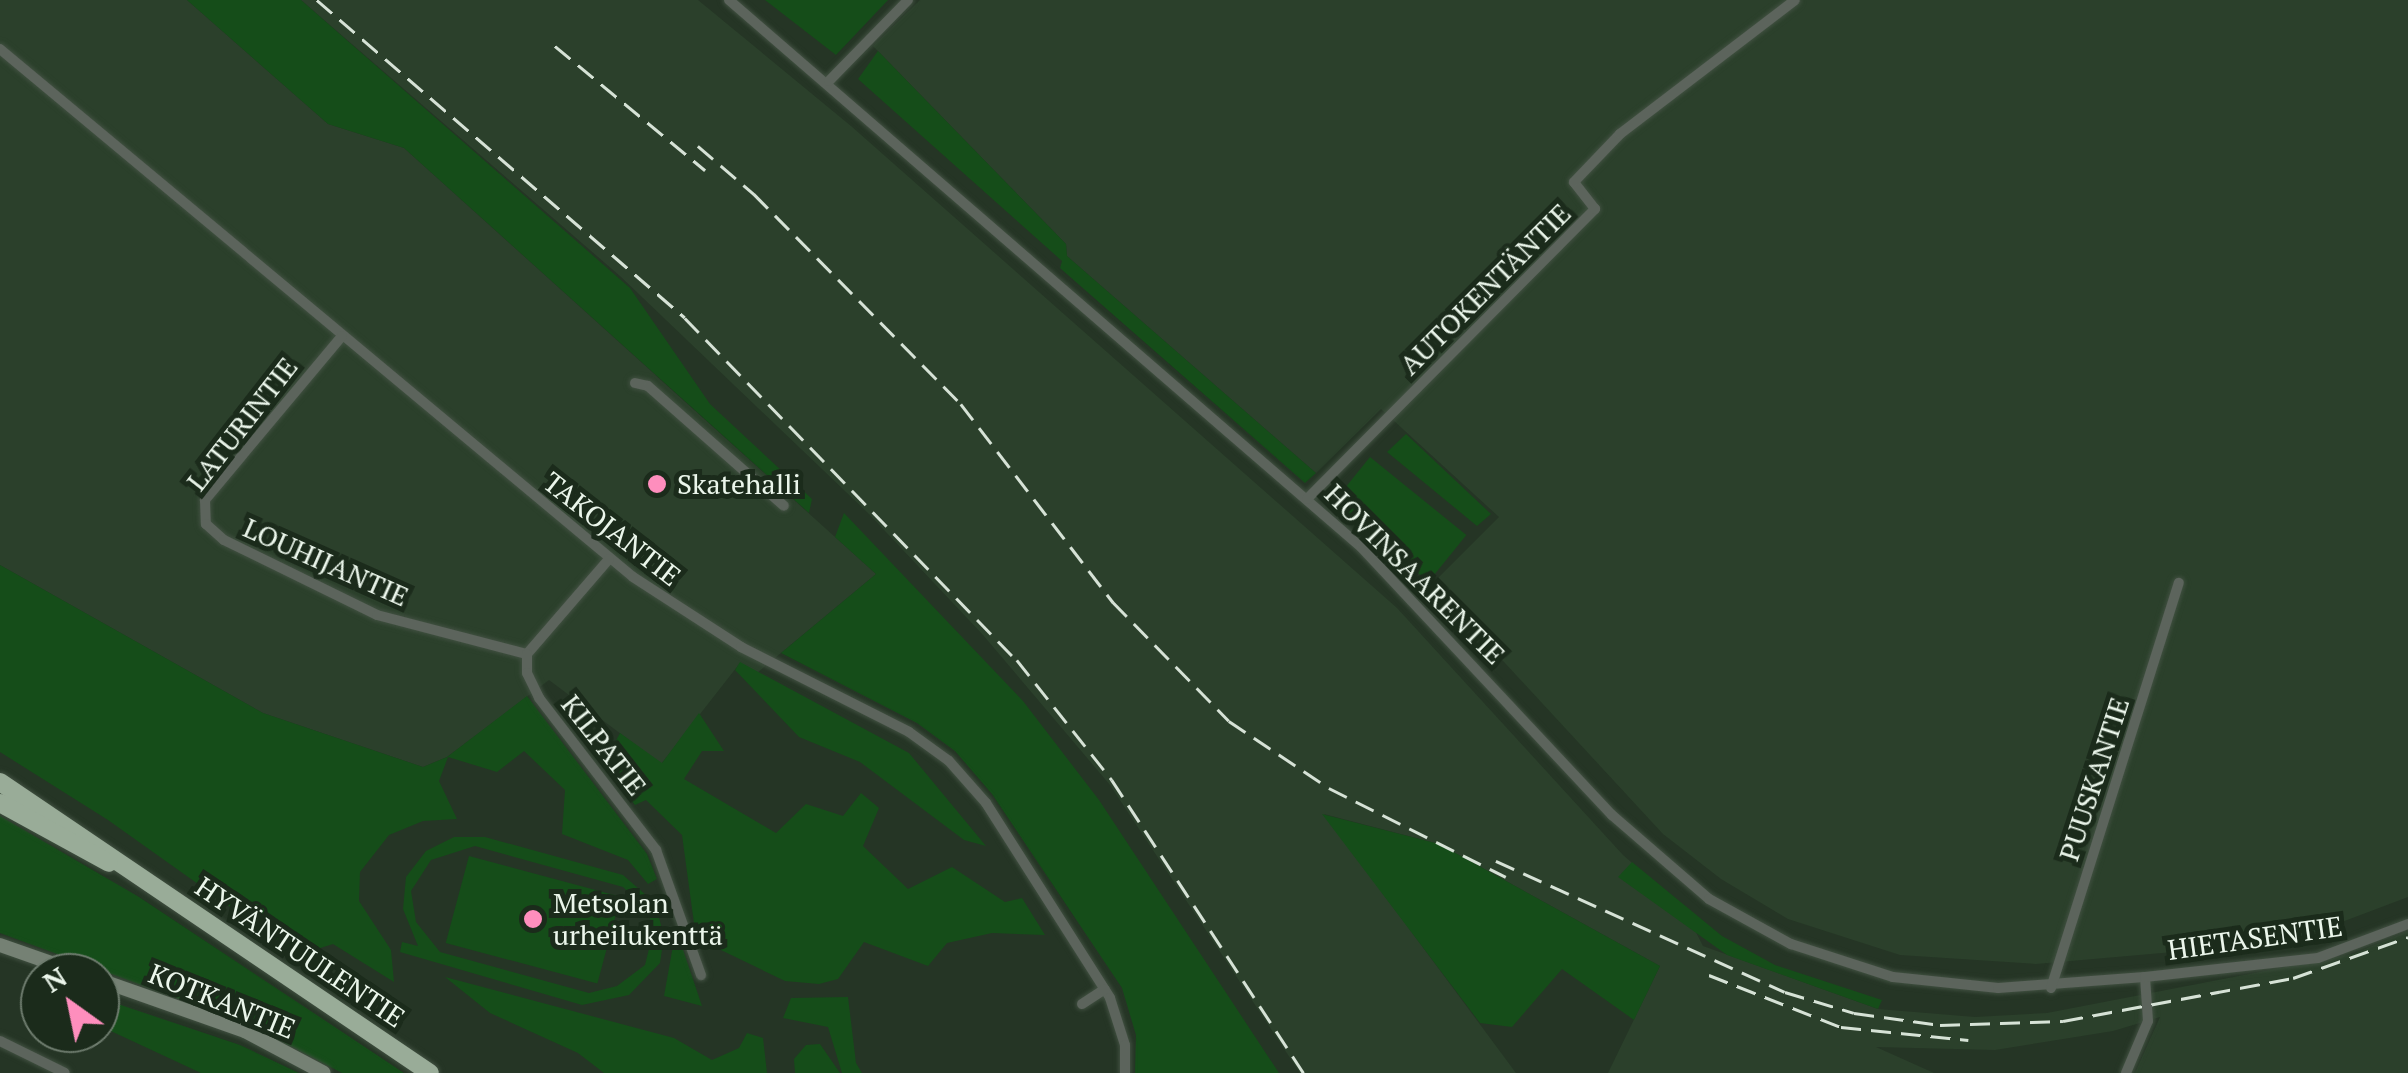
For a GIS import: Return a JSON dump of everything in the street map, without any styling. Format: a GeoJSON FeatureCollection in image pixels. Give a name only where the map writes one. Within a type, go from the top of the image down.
{"type":"FeatureCollection","features":[{"type":"Feature","properties":{"kind":"highway","name":"HYVÄNTUULENTIE"},"geometry":{"type":"LineString","coordinates":[[0,782],[430,1073]]}},
{"type":"Feature","properties":{"kind":"highway","name":"HYVÄNTUULENTIE"},"geometry":{"type":"LineString","coordinates":[[0,803],[138,878]]}},
{"type":"Feature","properties":{"kind":"street","name":"HOVINSAARENTIE"},"geometry":{"type":"LineString","coordinates":[[730,0],[829,80],[1398,582],[1642,845],[1709,899],[1792,944],[1893,978],[2051,988],[2145,977]]}},
{"type":"Feature","properties":{"kind":"street"},"geometry":{"type":"LineString","coordinates":[[829,80],[908,0]]}},
{"type":"Feature","properties":{"kind":"street","name":"AUTOKENTÄNTIE"},"geometry":{"type":"LineString","coordinates":[[1308,500],[1595,210],[1574,182],[1620,134],[1795,0]]}},
{"type":"Feature","properties":{"kind":"street","name":"TAKOJANTIE"},"geometry":{"type":"LineString","coordinates":[[0,49],[610,559],[695,620],[909,732],[949,761],[986,802],[1105,989],[1121,1028],[1124,1073]]}},
{"type":"Feature","properties":{"kind":"street","name":"LATURINTIE"},"geometry":{"type":"LineString","coordinates":[[224,540],[206,524],[205,500],[342,336]]}},
{"type":"Feature","properties":{"kind":"street"},"geometry":{"type":"LineString","coordinates":[[635,383],[648,386],[784,506]]}},
{"type":"Feature","properties":{"kind":"street","name":"LOUHIJANTIE"},"geometry":{"type":"LineString","coordinates":[[224,540],[377,615],[527,654]]}},
{"type":"Feature","properties":{"kind":"street"},"geometry":{"type":"LineString","coordinates":[[527,654],[610,559]]}},
{"type":"Feature","properties":{"kind":"street","name":"PUUSKANTIE"},"geometry":{"type":"LineString","coordinates":[[2051,988],[2179,583]]}},
{"type":"Feature","properties":{"kind":"street","name":"KILPATIE"},"geometry":{"type":"LineString","coordinates":[[527,654],[539,698],[656,850],[702,975]]}},
{"type":"Feature","properties":{"kind":"street","name":"HIETASENTIE"},"geometry":{"type":"LineString","coordinates":[[2126,1073],[2148,1021],[2145,977],[2318,958],[2408,924]]}},
{"type":"Feature","properties":{"kind":"street"},"geometry":{"type":"LineString","coordinates":[[0,944],[25,953]]}},
{"type":"Feature","properties":{"kind":"street","name":"KOTKANTIE"},"geometry":{"type":"LineString","coordinates":[[120,987],[245,1032],[324,1073]]}},
{"type":"Feature","properties":{"kind":"street"},"geometry":{"type":"LineString","coordinates":[[1082,1004],[1105,989]]}},
{"type":"Feature","properties":{"kind":"street"},"geometry":{"type":"LineString","coordinates":[[0,1042],[65,1073]]}},
{"type":"Feature","properties":{"kind":"shaded area"},"geometry":{"type":"Polygon","coordinates":[[[0,0],[187,0],[328,124],[404,148],[876,574],[757,673],[740,663],[661,764],[549,680],[447,757],[423,767],[263,713],[0,565],[0,0]]]}},
{"type":"Feature","properties":{"kind":"shaded area"},"geometry":{"type":"Polygon","coordinates":[[[301,0],[698,0],[851,126],[1397,608],[1623,855],[1683,907],[1703,946],[1878,1009],[1975,1017],[2047,1013],[2353,954],[2408,931],[2408,1073],[2135,1073],[2160,1017],[2113,1031],[1995,1050],[1876,1047],[1934,1073],[1608,1073],[1660,966],[1439,844],[1324,814],[1516,1073],[1300,1073],[1110,785],[983,635],[869,514],[620,276],[301,0]]]}},
{"type":"Feature","properties":{"kind":"shaded area"},"geometry":{"type":"Polygon","coordinates":[[[920,0],[2408,0],[2408,897],[2289,942],[2036,964],[1900,955],[1788,919],[1721,879],[1663,834],[1432,584],[1499,517],[1381,409],[1316,473],[1067,256],[1066,244],[873,46],[920,0]]]}},
{"type":"Feature","properties":{"kind":"green space"},"geometry":{"type":"Polygon","coordinates":[[[187,0],[301,0],[630,288],[710,404],[812,499],[809,513],[404,148],[328,124],[187,0]]]}},
{"type":"Feature","properties":{"kind":"green space"},"geometry":{"type":"Polygon","coordinates":[[[765,0],[888,0],[836,55],[765,0]]]}},
{"type":"Feature","properties":{"kind":"green space"},"geometry":{"type":"Polygon","coordinates":[[[878,51],[1066,244],[1067,256],[1316,473],[1305,483],[1060,268],[1062,261],[858,79],[878,51]]]}},
{"type":"Feature","properties":{"kind":"green space"},"geometry":{"type":"Polygon","coordinates":[[[1406,434],[1491,514],[1477,526],[1387,452],[1406,434]]]}},
{"type":"Feature","properties":{"kind":"green space"},"geometry":{"type":"Polygon","coordinates":[[[1370,457],[1466,535],[1429,582],[1332,504],[1370,457]]]}},
{"type":"Feature","properties":{"kind":"green space"},"geometry":{"type":"Polygon","coordinates":[[[844,513],[1023,701],[1099,800],[1279,1073],[1135,1073],[1136,1035],[1122,988],[992,794],[955,751],[917,723],[781,653],[876,574],[835,537],[844,513]]]}},
{"type":"Feature","properties":{"kind":"green space"},"geometry":{"type":"Polygon","coordinates":[[[0,565],[263,713],[423,767],[447,757],[527,696],[647,854],[657,879],[648,884],[628,860],[562,834],[565,790],[524,751],[497,772],[448,757],[439,781],[457,819],[423,821],[389,835],[360,872],[359,901],[391,950],[394,982],[333,944],[298,955],[108,820],[0,752],[0,565]]]}},
{"type":"Feature","properties":{"kind":"green space"},"geometry":{"type":"Polygon","coordinates":[[[740,662],[909,753],[986,846],[964,840],[860,762],[799,737],[735,670],[740,662]]]}},
{"type":"Feature","properties":{"kind":"green space"},"geometry":{"type":"Polygon","coordinates":[[[699,713],[724,751],[702,751],[684,779],[776,833],[806,804],[843,816],[861,793],[879,808],[863,846],[908,889],[952,867],[1005,902],[1022,898],[1045,935],[992,933],[947,943],[928,966],[864,942],[838,979],[819,984],[785,981],[696,938],[682,835],[646,800],[635,805],[603,765],[620,733],[662,763],[699,713]]]}},
{"type":"Feature","properties":{"kind":"green space"},"geometry":{"type":"Polygon","coordinates":[[[1322,814],[1439,844],[1660,966],[1634,1020],[1562,969],[1512,1027],[1480,1023],[1322,814]]]}},
{"type":"Feature","properties":{"kind":"green space"},"geometry":{"type":"Polygon","coordinates":[[[0,816],[139,897],[404,1073],[342,1073],[250,1025],[120,977],[120,953],[54,953],[0,933],[0,816]]]}},
{"type":"Feature","properties":{"kind":"green space"},"geometry":{"type":"Polygon","coordinates":[[[454,837],[485,837],[623,875],[655,903],[664,936],[660,963],[629,995],[582,1005],[400,952],[402,942],[418,946],[403,909],[406,877],[426,851],[454,837]],[[475,846],[431,860],[411,891],[416,922],[440,952],[589,993],[617,986],[645,965],[654,929],[646,909],[623,887],[475,846]]]}},
{"type":"Feature","properties":{"kind":"green space","name":"Metsolan urheilukenttä"},"geometry":{"type":"Polygon","coordinates":[[[469,856],[621,897],[597,984],[446,943],[469,856]]]}},
{"type":"Feature","properties":{"kind":"green space"},"geometry":{"type":"Polygon","coordinates":[[[1632,862],[1722,936],[1775,965],[1882,1000],[1878,1009],[1727,955],[1618,877],[1632,862]]]}},
{"type":"Feature","properties":{"kind":"green space"},"geometry":{"type":"Polygon","coordinates":[[[676,929],[702,1006],[664,996],[676,929]]]}},
{"type":"Feature","properties":{"kind":"green space"},"geometry":{"type":"Polygon","coordinates":[[[445,977],[674,1038],[712,1060],[739,1048],[747,1033],[763,1038],[767,1073],[604,1073],[578,1053],[490,1013],[445,977]]]}},
{"type":"Feature","properties":{"kind":"green space"},"geometry":{"type":"Polygon","coordinates":[[[848,997],[856,1063],[862,1073],[842,1073],[828,1027],[783,1018],[791,998],[848,997]]]}},
{"type":"Feature","properties":{"kind":"green space"},"geometry":{"type":"Polygon","coordinates":[[[120,1005],[240,1045],[299,1073],[201,1073],[120,1035],[120,1005]]]}},
{"type":"Feature","properties":{"kind":"green space"},"geometry":{"type":"Polygon","coordinates":[[[820,1044],[840,1073],[795,1073],[794,1059],[806,1045],[820,1044]]]}},
{"type":"Feature","properties":{"kind":"railway"},"geometry":{"type":"LineString","coordinates":[[317,0],[685,318],[1017,660],[1112,780],[1304,1073]]}},
{"type":"Feature","properties":{"kind":"railway"},"geometry":{"type":"LineString","coordinates":[[555,46],[705,170]]}},
{"type":"Feature","properties":{"kind":"railway"},"geometry":{"type":"LineString","coordinates":[[698,146],[754,194],[961,404],[1113,602],[1229,721],[1329,788],[1506,877]]}},
{"type":"Feature","properties":{"kind":"railway"},"geometry":{"type":"LineString","coordinates":[[1496,861],[1785,992],[1854,1013],[1940,1025],[2063,1021],[2293,978],[2408,937]]}},
{"type":"Feature","properties":{"kind":"railway"},"geometry":{"type":"LineString","coordinates":[[1709,975],[1841,1027],[1968,1040]]}},
{"type":"Feature","properties":{"kind":"place","name":"Skatehalli"},"geometry":{"type":"Point","coordinates":[657,484]}},
{"type":"Feature","properties":{"kind":"place","name":"Metsolan urheilukenttä"},"geometry":{"type":"Point","coordinates":[533,919]}}]}
